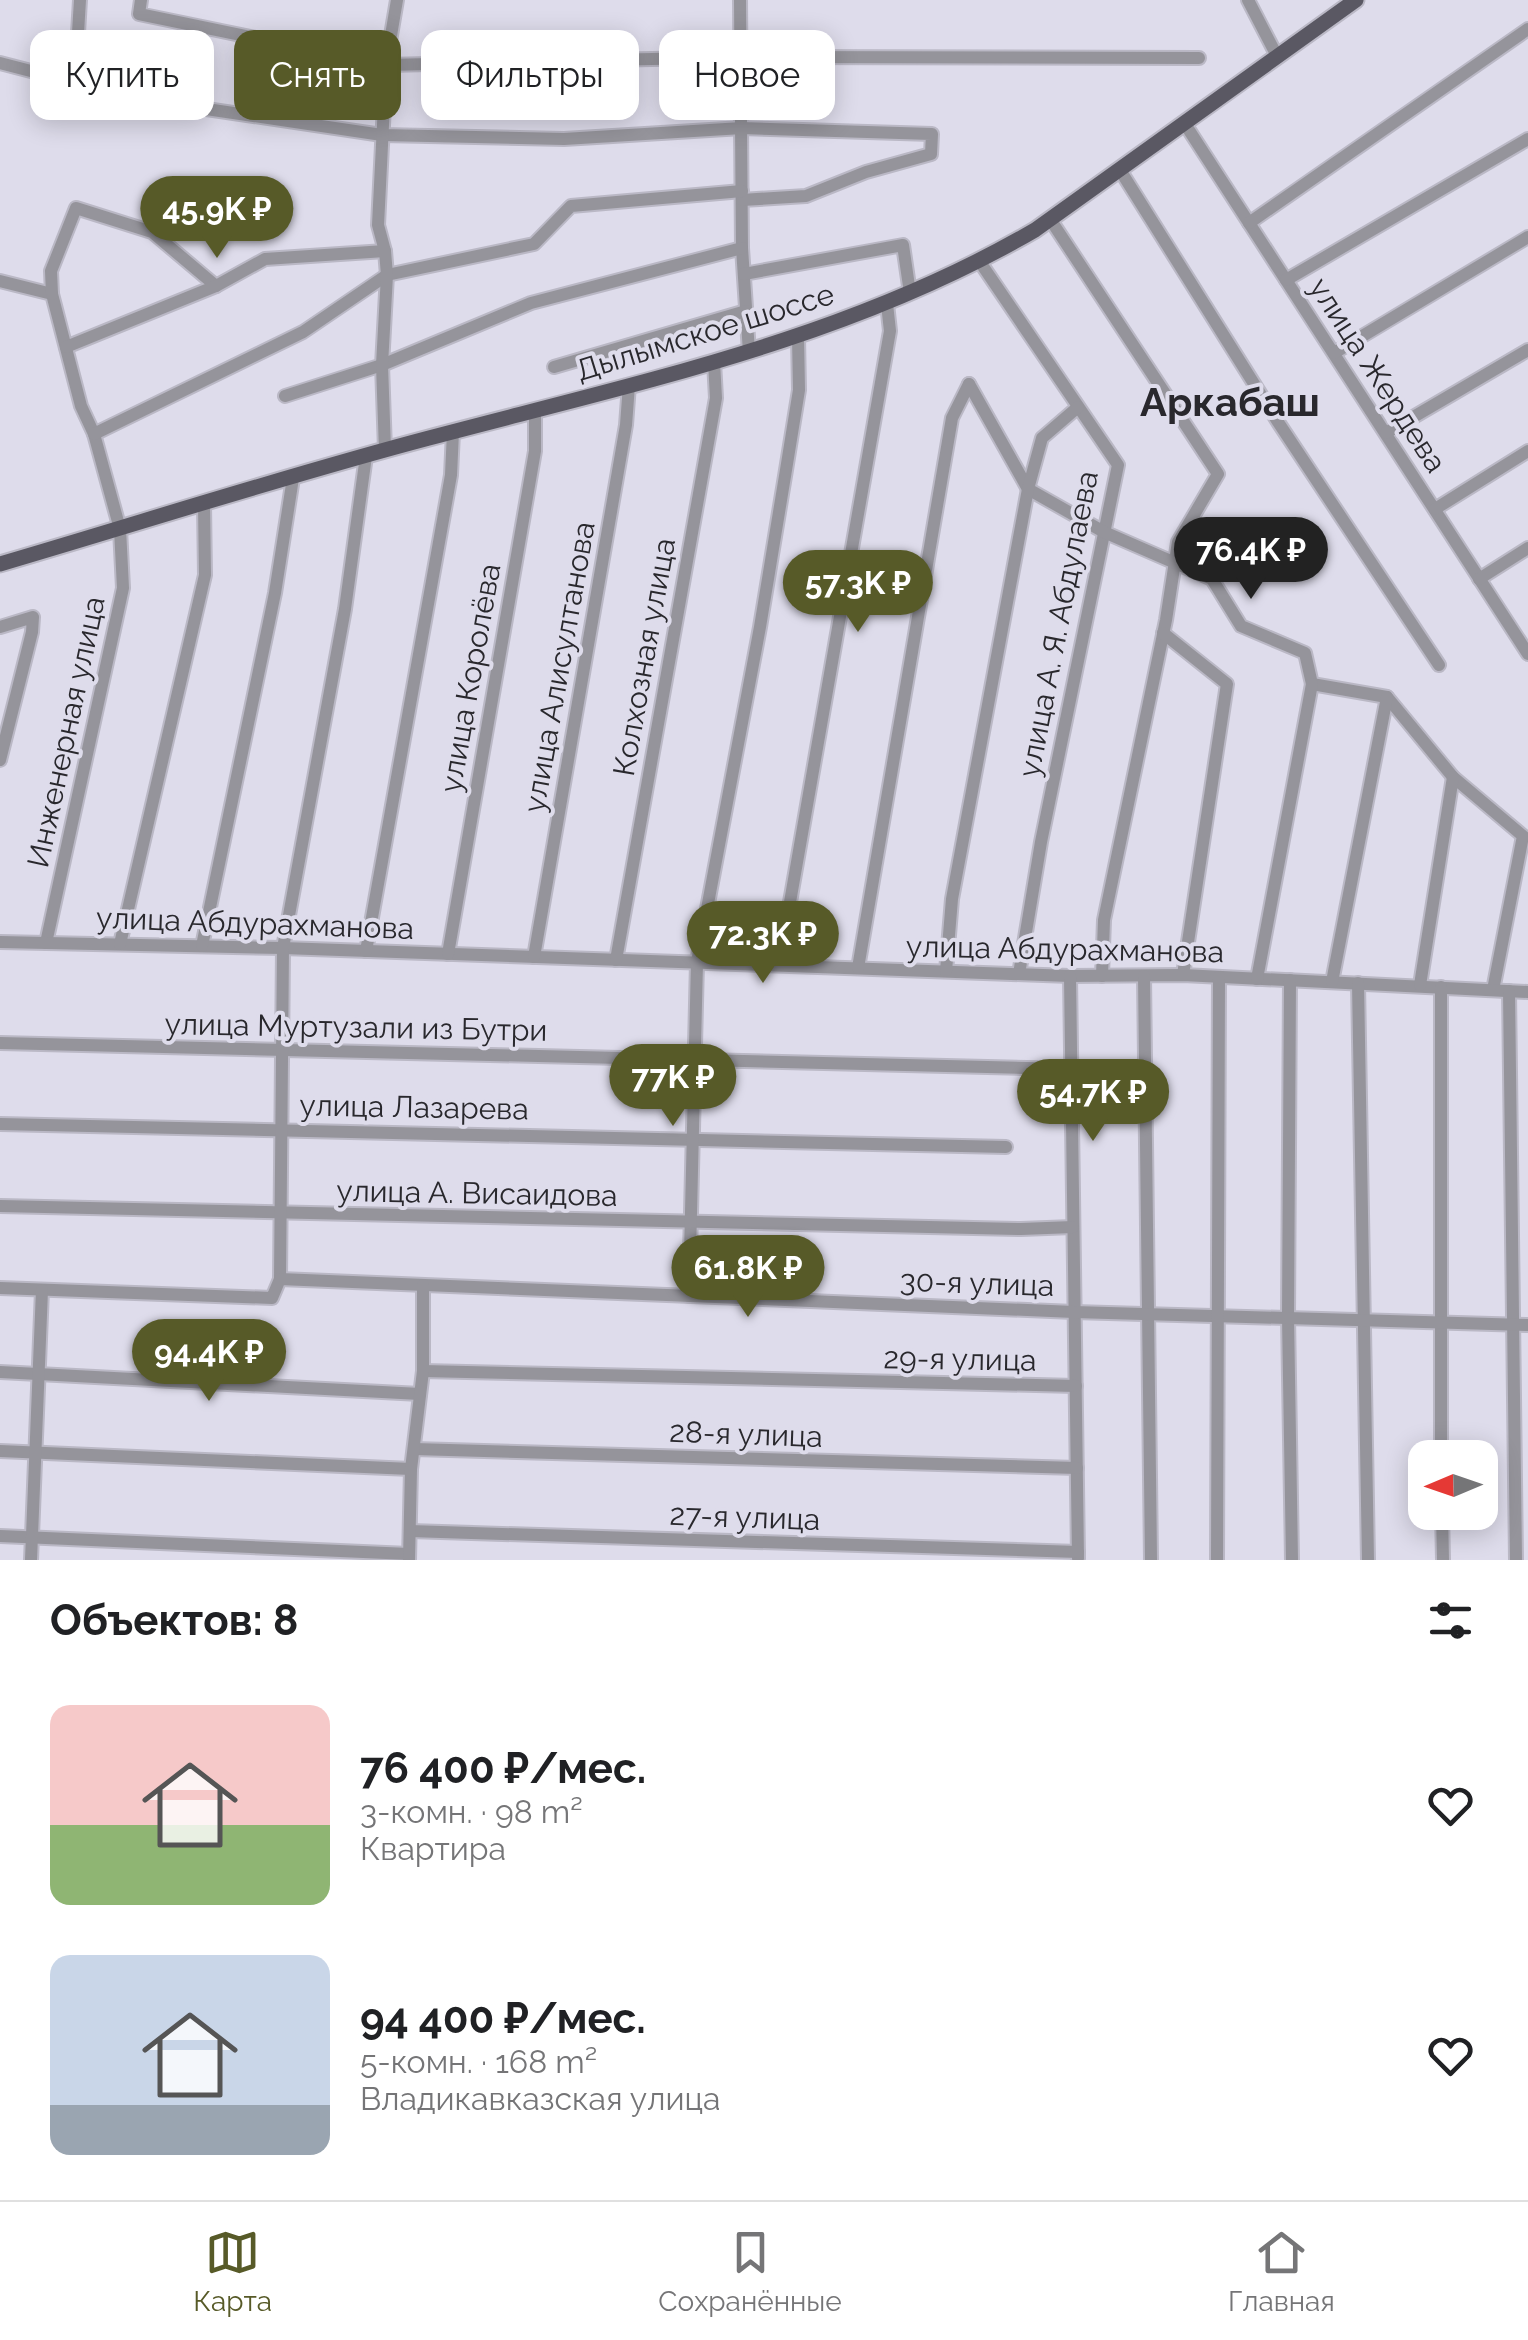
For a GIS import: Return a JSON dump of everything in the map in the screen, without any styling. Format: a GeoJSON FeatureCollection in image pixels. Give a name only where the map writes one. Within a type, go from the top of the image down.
{"type":"FeatureCollection","features":[{"type":"Feature","properties":{"kind":"main road","name":"Дылымское шоссе"},"geometry":{"type":"LineString","coordinates":[[0,564],[385,450],[749,352],[886,304],[980,262],[1050,219],[1356,0]]}},
{"type":"Feature","properties":{"kind":"street"},"geometry":{"type":"LineString","coordinates":[[78,30],[80,0]]}},
{"type":"Feature","properties":{"kind":"street"},"geometry":{"type":"LineString","coordinates":[[140,0],[139,14],[234,34]]}},
{"type":"Feature","properties":{"kind":"street"},"geometry":{"type":"LineString","coordinates":[[391,30],[396,0]]}},
{"type":"Feature","properties":{"kind":"street"},"geometry":{"type":"LineString","coordinates":[[740,0],[741,30]]}},
{"type":"Feature","properties":{"kind":"street"},"geometry":{"type":"LineString","coordinates":[[1248,0],[1277,56]]}},
{"type":"Feature","properties":{"kind":"street"},"geometry":{"type":"LineString","coordinates":[[1249,223],[1528,30]]}},
{"type":"Feature","properties":{"kind":"street"},"geometry":{"type":"LineString","coordinates":[[835,57],[1198,58]]}},
{"type":"Feature","properties":{"kind":"street"},"geometry":{"type":"LineString","coordinates":[[401,65],[659,59]]}},
{"type":"Feature","properties":{"kind":"street"},"geometry":{"type":"LineString","coordinates":[[0,63],[30,71]]}},
{"type":"Feature","properties":{"kind":"street"},"geometry":{"type":"LineString","coordinates":[[94,434],[303,332],[387,274],[534,244],[571,206],[742,195],[806,196],[866,172],[931,154],[932,134],[742,128],[564,138],[382,134],[214,110]]}},
{"type":"Feature","properties":{"kind":"street"},"geometry":{"type":"LineString","coordinates":[[383,120],[378,226],[387,274],[382,364],[385,450]]}},
{"type":"Feature","properties":{"kind":"street"},"geometry":{"type":"LineString","coordinates":[[742,120],[742,248],[749,352]]}},
{"type":"Feature","properties":{"kind":"street","name":"улица Жердева"},"geometry":{"type":"LineString","coordinates":[[1185,124],[1526,647]]}},
{"type":"Feature","properties":{"kind":"street"},"geometry":{"type":"LineString","coordinates":[[1286,280],[1528,139]]}},
{"type":"Feature","properties":{"kind":"street"},"geometry":{"type":"LineString","coordinates":[[1120,170],[1278,422],[1439,664]]}},
{"type":"Feature","properties":{"kind":"street"},"geometry":{"type":"LineString","coordinates":[[0,281],[52,294],[52,271],[76,208],[152,232],[216,286]]}},
{"type":"Feature","properties":{"kind":"street"},"geometry":{"type":"LineString","coordinates":[[1050,219],[1218,474],[1178,542],[1165,626],[1104,920],[1102,976]]}},
{"type":"Feature","properties":{"kind":"street"},"geometry":{"type":"LineString","coordinates":[[1334,353],[1528,237]]}},
{"type":"Feature","properties":{"kind":"street"},"geometry":{"type":"LineString","coordinates":[[744,274],[902,246],[910,293]]}},
{"type":"Feature","properties":{"kind":"street"},"geometry":{"type":"LineString","coordinates":[[285,396],[382,364],[531,303],[742,248]]}},
{"type":"Feature","properties":{"kind":"street"},"geometry":{"type":"LineString","coordinates":[[66,348],[216,286],[266,259],[385,252]]}},
{"type":"Feature","properties":{"kind":"street","name":"улица А. Я. Абдулаева"},"geometry":{"type":"LineString","coordinates":[[980,262],[1118,465],[1041,842],[1019,974]]}},
{"type":"Feature","properties":{"kind":"street","name":"Инженерная улица"},"geometry":{"type":"LineString","coordinates":[[46,943],[123,588],[120,528],[94,434],[81,406],[52,294]]}},
{"type":"Feature","properties":{"kind":"street"},"geometry":{"type":"LineString","coordinates":[[779,965],[890,331],[886,304]]}},
{"type":"Feature","properties":{"kind":"street"},"geometry":{"type":"LineString","coordinates":[[554,367],[746,311]]}},
{"type":"Feature","properties":{"kind":"street"},"geometry":{"type":"LineString","coordinates":[[689,1296],[696,962],[786,470],[799,390],[798,337]]}},
{"type":"Feature","properties":{"kind":"street"},"geometry":{"type":"LineString","coordinates":[[1386,433],[1528,350]]}},
{"type":"Feature","properties":{"kind":"street","name":"Колхозная улица"},"geometry":{"type":"LineString","coordinates":[[616,960],[716,398],[714,362]]}},
{"type":"Feature","properties":{"kind":"street"},"geometry":{"type":"LineString","coordinates":[[858,968],[952,418],[968,384],[1028,488],[1104,532],[1212,578],[1241,626],[1305,653],[1312,684],[1256,979]]}},
{"type":"Feature","properties":{"kind":"street","name":"улица Алисултанова"},"geometry":{"type":"LineString","coordinates":[[534,957],[623,444],[628,385]]}},
{"type":"Feature","properties":{"kind":"street"},"geometry":{"type":"LineString","coordinates":[[946,971],[952,899],[1028,488],[1042,438],[1078,406]]}},
{"type":"Feature","properties":{"kind":"street","name":"улица Королёва"},"geometry":{"type":"LineString","coordinates":[[448,954],[535,450],[535,410]]}},
{"type":"Feature","properties":{"kind":"street"},"geometry":{"type":"LineString","coordinates":[[366,951],[450,475],[453,432]]}},
{"type":"Feature","properties":{"kind":"street"},"geometry":{"type":"LineString","coordinates":[[1434,509],[1528,451]]}},
{"type":"Feature","properties":{"kind":"street"},"geometry":{"type":"LineString","coordinates":[[0,1288],[272,1298],[280,1279],[283,948],[345,610],[366,456]]}},
{"type":"Feature","properties":{"kind":"street"},"geometry":{"type":"LineString","coordinates":[[202,946],[275,593],[293,478]]}},
{"type":"Feature","properties":{"kind":"street"},"geometry":{"type":"LineString","coordinates":[[120,944],[205,575],[204,504]]}},
{"type":"Feature","properties":{"kind":"street"},"geometry":{"type":"LineString","coordinates":[[1480,579],[1528,548]]}},
{"type":"Feature","properties":{"kind":"street"},"geometry":{"type":"LineString","coordinates":[[0,627],[32,618],[32,632],[4,728],[0,760]]}},
{"type":"Feature","properties":{"kind":"street"},"geometry":{"type":"LineString","coordinates":[[1165,626],[1226,684],[1183,975]]}},
{"type":"Feature","properties":{"kind":"street"},"geometry":{"type":"LineString","coordinates":[[1312,684],[1386,697],[1453,777],[1523,836],[1492,990]]}},
{"type":"Feature","properties":{"kind":"street"},"geometry":{"type":"LineString","coordinates":[[1332,982],[1386,697]]}},
{"type":"Feature","properties":{"kind":"street"},"geometry":{"type":"LineString","coordinates":[[1420,985],[1453,777]]}},
{"type":"Feature","properties":{"kind":"street","name":"улица Абдурахманова"},"geometry":{"type":"LineString","coordinates":[[0,942],[1070,976],[1183,975],[1528,992]]}},
{"type":"Feature","properties":{"kind":"street"},"geometry":{"type":"LineString","coordinates":[[1070,976],[1078,1556]]}},
{"type":"Feature","properties":{"kind":"street"},"geometry":{"type":"LineString","coordinates":[[1144,976],[1151,1560]]}},
{"type":"Feature","properties":{"kind":"street"},"geometry":{"type":"LineString","coordinates":[[1217,1560],[1219,977]]}},
{"type":"Feature","properties":{"kind":"street"},"geometry":{"type":"LineString","coordinates":[[1290,980],[1288,1317],[1292,1560]]}},
{"type":"Feature","properties":{"kind":"street"},"geometry":{"type":"LineString","coordinates":[[1358,983],[1368,1560]]}},
{"type":"Feature","properties":{"kind":"street"},"geometry":{"type":"LineString","coordinates":[[1440,988],[1442,1440]]}},
{"type":"Feature","properties":{"kind":"street"},"geometry":{"type":"LineString","coordinates":[[1509,991],[1521,1324],[1516,1560]]}},
{"type":"Feature","properties":{"kind":"street","name":"улица Муртузали из Бутри"},"geometry":{"type":"LineString","coordinates":[[0,1043],[1070,1069]]}},
{"type":"Feature","properties":{"kind":"street","name":"улица Лазарева"},"geometry":{"type":"LineString","coordinates":[[0,1124],[1006,1147]]}},
{"type":"Feature","properties":{"kind":"street","name":"улица А. Висаидова"},"geometry":{"type":"LineString","coordinates":[[0,1206],[1074,1227]]}},
{"type":"Feature","properties":{"kind":"street","name":"30-я улица"},"geometry":{"type":"LineString","coordinates":[[280,1279],[1074,1312],[1521,1324]]}},
{"type":"Feature","properties":{"kind":"street"},"geometry":{"type":"LineString","coordinates":[[0,1536],[409,1557],[412,1468],[422,1372],[423,1285]]}},
{"type":"Feature","properties":{"kind":"street"},"geometry":{"type":"LineString","coordinates":[[32,1560],[42,1290]]}},
{"type":"Feature","properties":{"kind":"street"},"geometry":{"type":"LineString","coordinates":[[0,1372],[420,1394]]}},
{"type":"Feature","properties":{"kind":"street","name":"29-я улица"},"geometry":{"type":"LineString","coordinates":[[422,1372],[1076,1386]]}},
{"type":"Feature","properties":{"kind":"street","name":"28-я улица"},"geometry":{"type":"LineString","coordinates":[[414,1449],[1077,1468]]}},
{"type":"Feature","properties":{"kind":"street"},"geometry":{"type":"LineString","coordinates":[[0,1450],[412,1468]]}},
{"type":"Feature","properties":{"kind":"street"},"geometry":{"type":"LineString","coordinates":[[1442,1530],[1443,1560]]}},
{"type":"Feature","properties":{"kind":"street","name":"27-я улица"},"geometry":{"type":"LineString","coordinates":[[410,1532],[1078,1556]]}},
{"type":"Feature","properties":{"kind":"district","name":"Аркабаш"},"geometry":{"type":"Point","coordinates":[1230,401]}}]}
